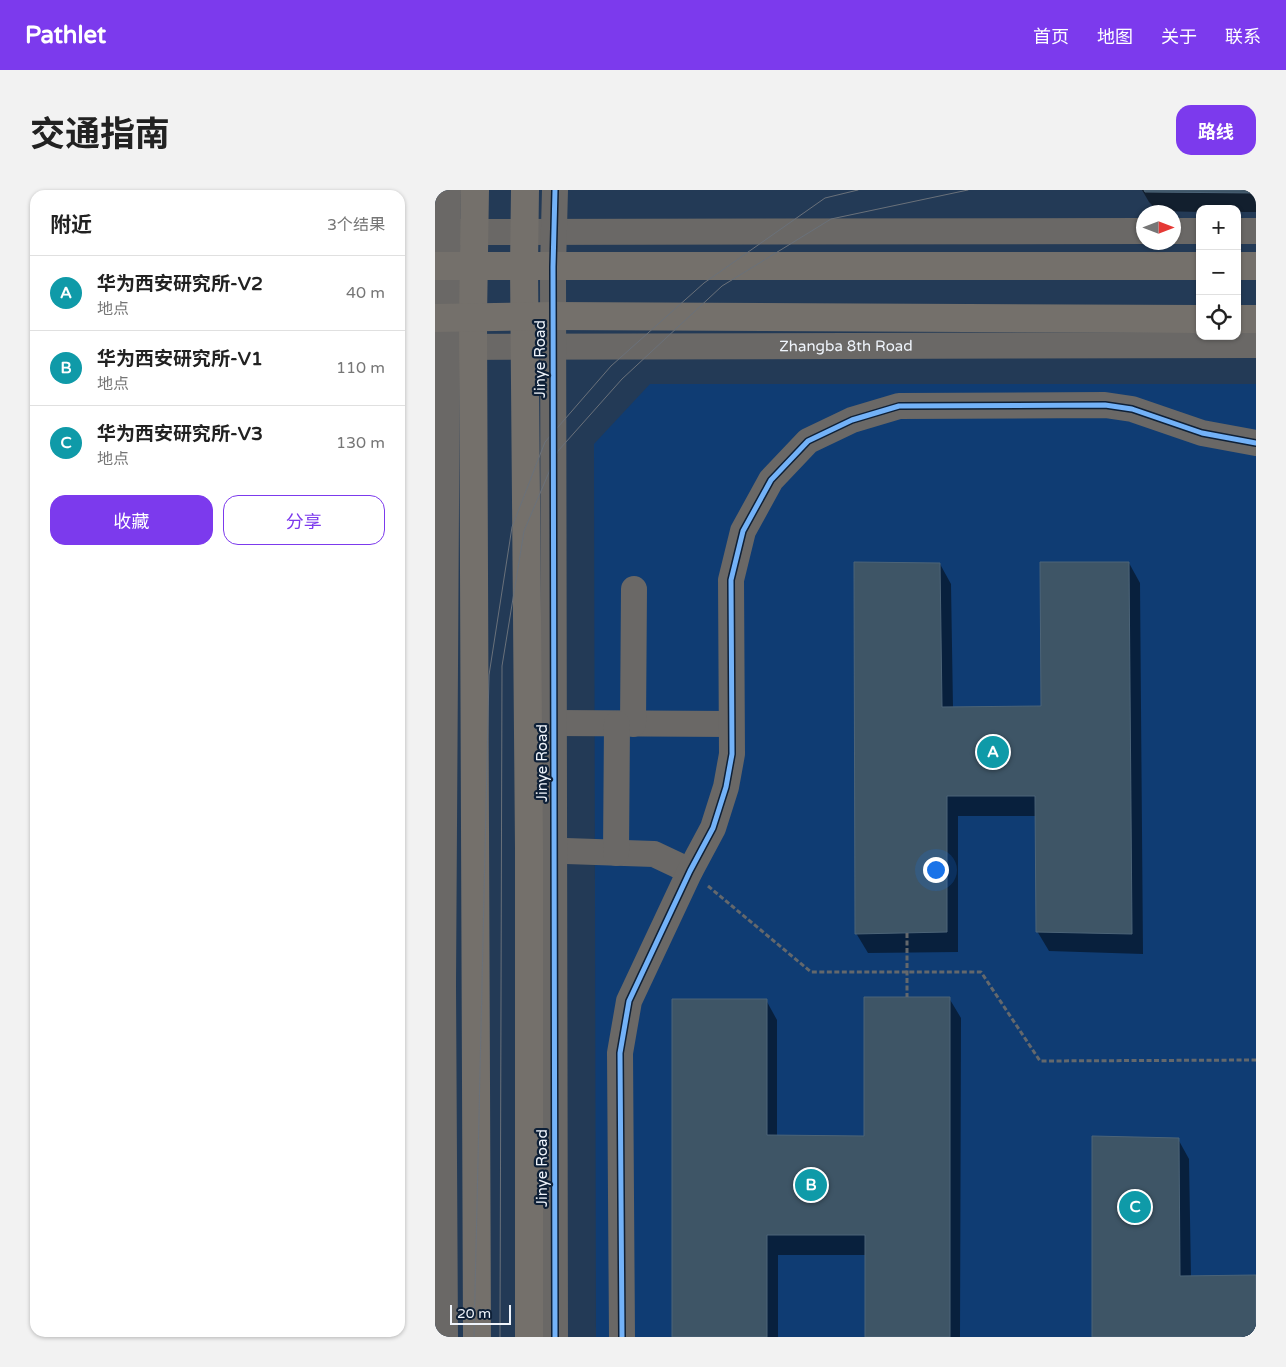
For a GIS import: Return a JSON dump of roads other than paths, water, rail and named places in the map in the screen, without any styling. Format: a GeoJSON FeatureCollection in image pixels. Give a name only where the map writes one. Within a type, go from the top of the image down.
{"type":"FeatureCollection","features":[{"type":"Feature","properties":{"kind":"main road"},"geometry":{"type":"LineString","coordinates":[[452,266],[474,232],[475,190]]}},
{"type":"Feature","properties":{"kind":"main road","name":"Jinye Road"},"geometry":{"type":"LineString","coordinates":[[525,190],[525,318],[542,850],[529,1337]]}},
{"type":"Feature","properties":{"kind":"main road"},"geometry":{"type":"LineString","coordinates":[[452,266],[1196,266]]}},
{"type":"Feature","properties":{"kind":"main road"},"geometry":{"type":"LineString","coordinates":[[452,266],[473,318],[474,347],[477,1337]]}},
{"type":"Feature","properties":{"kind":"main road"},"geometry":{"type":"LineString","coordinates":[[1241,266],[1256,266]]}},
{"type":"Feature","properties":{"kind":"main road","name":"Zhangba 8th Road"},"geometry":{"type":"LineString","coordinates":[[441,318],[553,316],[1196,319]]}},
{"type":"Feature","properties":{"kind":"main road"},"geometry":{"type":"LineString","coordinates":[[1241,319],[1256,319]]}},
{"type":"Feature","properties":{"kind":"street"},"geometry":{"type":"LineString","coordinates":[[445,1337],[439,985],[441,318],[452,266],[441,232],[448,190]]}},
{"type":"Feature","properties":{"kind":"street","name":"Jinye Road"},"geometry":{"type":"LineString","coordinates":[[555,190],[553,232],[555,723],[542,850],[555,1337]]}},
{"type":"Feature","properties":{"kind":"street"},"geometry":{"type":"LineString","coordinates":[[441,232],[1136,232]]}},
{"type":"Feature","properties":{"kind":"street"},"geometry":{"type":"LineString","coordinates":[[1181,232],[1196,232]]}},
{"type":"Feature","properties":{"kind":"street"},"geometry":{"type":"LineString","coordinates":[[1241,232],[1256,232]]}},
{"type":"Feature","properties":{"kind":"street","name":"Zhangba 8th Road"},"geometry":{"type":"LineString","coordinates":[[441,347],[1256,345]]}},
{"type":"Feature","properties":{"kind":"street"},"geometry":{"type":"LineString","coordinates":[[622,1337],[620,1053],[629,1001],[690,871],[713,828],[727,787],[732,754],[731,580],[743,531],[771,480],[808,441],[852,420],[899,406],[1105,405],[1132,409],[1202,433],[1256,443]]}},
{"type":"Feature","properties":{"kind":"street"},"geometry":{"type":"LineString","coordinates":[[616,852],[634,589]]}},
{"type":"Feature","properties":{"kind":"street"},"geometry":{"type":"LineString","coordinates":[[555,723],[731,724]]}},
{"type":"Feature","properties":{"kind":"street"},"geometry":{"type":"LineString","coordinates":[[542,850],[654,854],[690,871]]}},
{"type":"Feature","properties":{"kind":"street"},"geometry":{"type":"LineString","coordinates":[[439,985],[476,985]]}},
{"type":"Feature","properties":{"kind":"tram line"},"geometry":{"type":"LineString","coordinates":[[474,1337],[489,675],[512,527],[545,442],[611,366],[704,283],[825,198],[858,190]]}},
{"type":"Feature","properties":{"kind":"tram line"},"geometry":{"type":"LineString","coordinates":[[500,1337],[502,666],[524,531],[558,451],[622,379],[722,286],[831,219],[968,190]]}},
{"type":"Feature","properties":{"kind":"place","name":"华为西安研究所-V2"},"geometry":{"type":"Point","coordinates":[993,752]}},
{"type":"Feature","properties":{"kind":"place","name":"华为西安研究所-V1"},"geometry":{"type":"Point","coordinates":[811,1185]}},
{"type":"Feature","properties":{"kind":"place","name":"华为西安研究所-V3"},"geometry":{"type":"Point","coordinates":[1135,1207]}}]}
